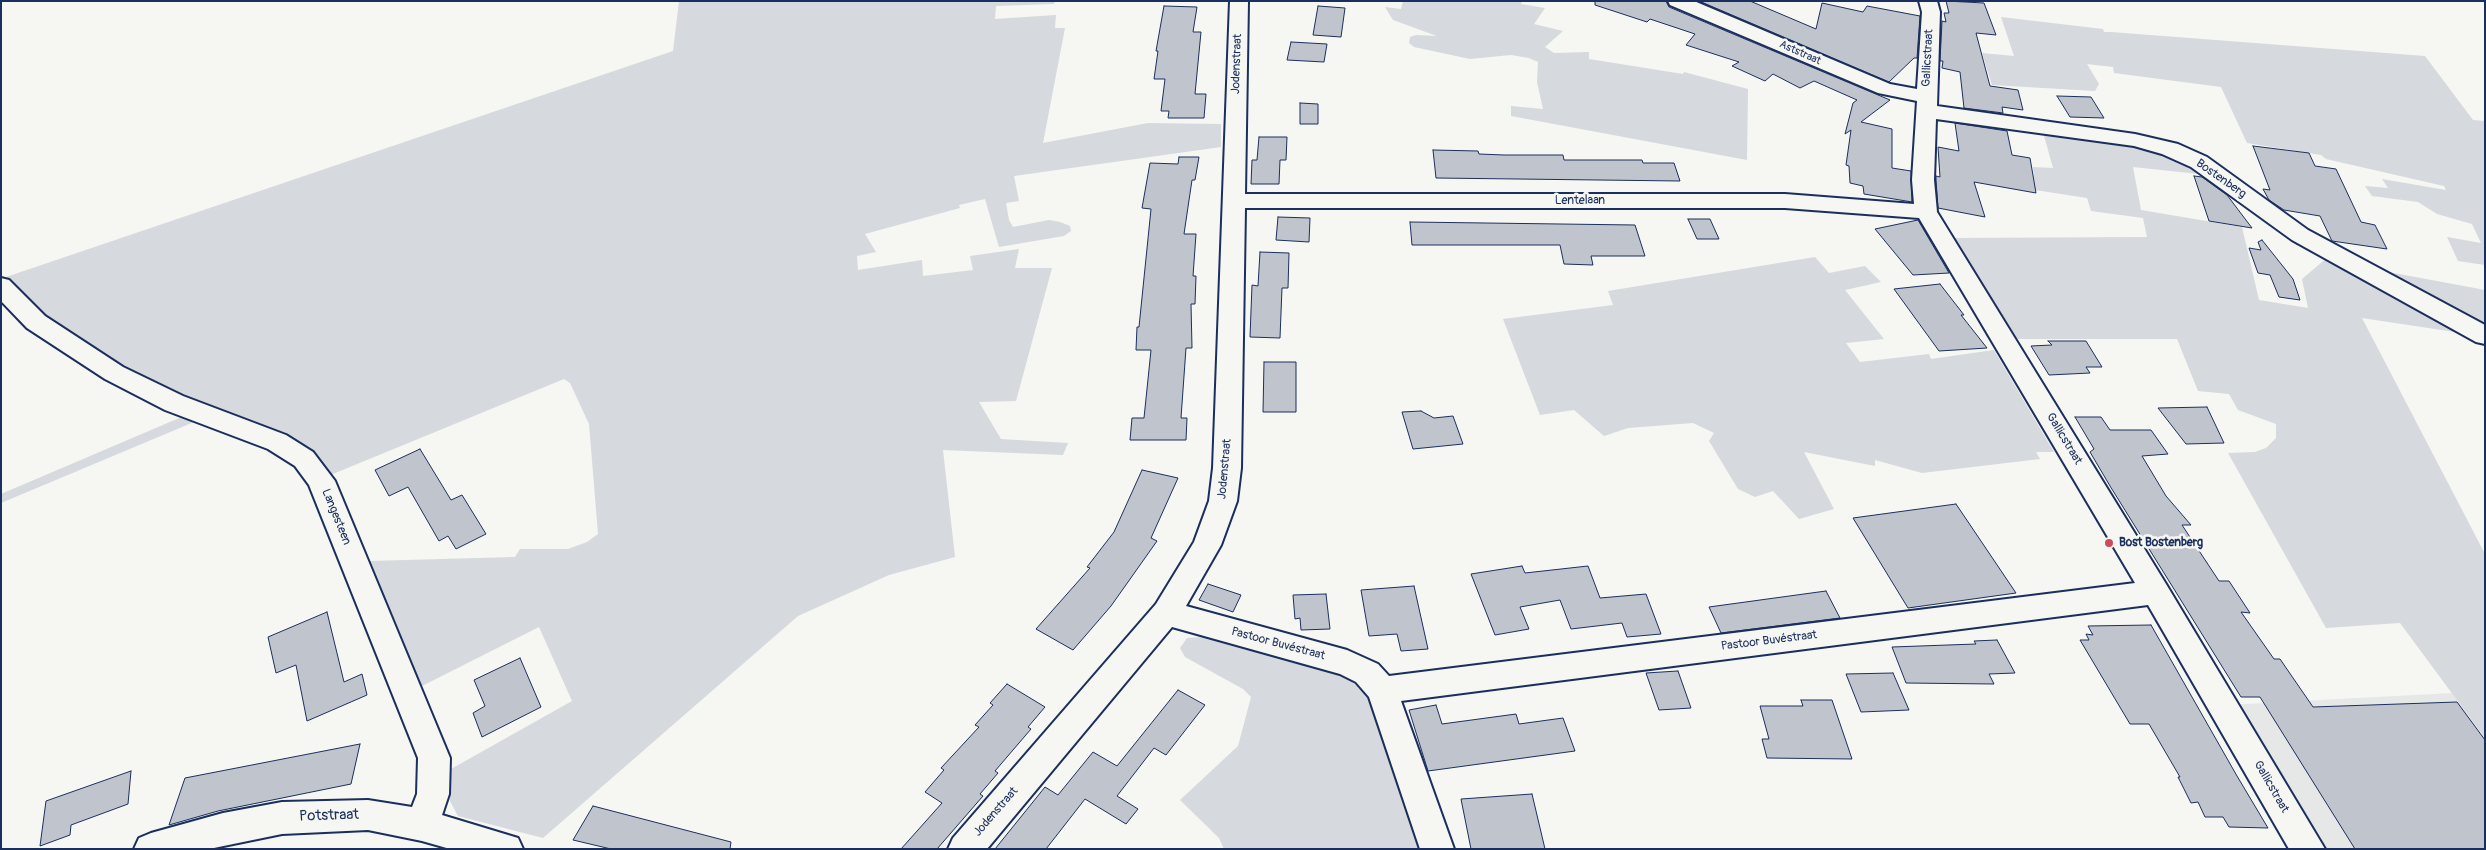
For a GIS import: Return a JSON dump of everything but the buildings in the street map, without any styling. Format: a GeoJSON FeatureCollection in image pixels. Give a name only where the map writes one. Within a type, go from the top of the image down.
{"type":"FeatureCollection","features":[{"type":"Feature","properties":{"kind":"street","name":"Jodenstraat"},"geometry":{"type":"LineString","coordinates":[[965,849],[1166,613],[1207,545],[1223,501],[1227,468],[1239,1]]}},
{"type":"Feature","properties":{"kind":"street","name":"Aststraat"},"geometry":{"type":"LineString","coordinates":[[1677,1],[1925,104]]}},
{"type":"Feature","properties":{"kind":"street","name":"Gallicstraat"},"geometry":{"type":"LineString","coordinates":[[1928,1],[1930,12],[1923,180],[1926,212],[2156,592],[2308,849]]}},
{"type":"Feature","properties":{"kind":"street","name":"Bostenberg"},"geometry":{"type":"LineString","coordinates":[[1925,104],[2134,140],[2170,149],[2199,162],[2300,234],[2485,336]]}},
{"type":"Feature","properties":{"kind":"street","name":"Lentelaan"},"geometry":{"type":"LineString","coordinates":[[1234,201],[1786,201],[1926,212]]}},
{"type":"Feature","properties":{"kind":"street","name":"Langesteen"},"geometry":{"type":"LineString","coordinates":[[1,286],[36,322],[114,373],[174,402],[277,442],[304,459],[321,481],[434,758],[433,794],[422,825]]}},
{"type":"Feature","properties":{"kind":"street","name":"Pastoor Buvéstraat"},"geometry":{"type":"LineString","coordinates":[[1382,690],[2156,592]]}},
{"type":"Feature","properties":{"kind":"street","name":"Pastoor Buvéstraat"},"geometry":{"type":"LineString","coordinates":[[1166,613],[1347,663],[1366,673],[1382,690],[1437,849]]}},
{"type":"Feature","properties":{"kind":"street","name":"Potstraat"},"geometry":{"type":"LineString","coordinates":[[151,849],[223,829],[282,818],[368,815],[422,825],[506,849]]}},
{"type":"Feature","properties":{"kind":"shaded area"},"geometry":{"type":"Polygon","coordinates":[[[679,1],[1055,1],[1054,4],[996,6],[995,19],[1056,15],[1055,28],[1065,28],[1043,143],[1148,123],[1221,124],[1221,147],[1014,176],[1019,201],[1006,203],[1009,220],[1013,227],[1049,220],[1070,226],[1071,231],[1064,236],[999,247],[985,199],[959,205],[960,208],[865,234],[876,252],[857,256],[858,270],[922,260],[923,276],[973,270],[970,256],[1019,249],[1015,268],[1052,268],[1016,401],[979,402],[1001,439],[1068,443],[1063,455],[943,450],[955,557],[889,575],[798,616],[543,838],[458,816],[450,801],[451,769],[572,701],[539,627],[420,687],[370,561],[515,557],[520,549],[568,549],[587,542],[598,534],[589,424],[570,383],[564,379],[328,476],[288,438],[173,391],[93,350],[35,310],[6,277],[673,51],[679,1]]]}},
{"type":"Feature","properties":{"kind":"shaded area"},"geometry":{"type":"Polygon","coordinates":[[[1403,1],[1522,1],[1521,4],[1545,8],[1534,24],[1563,31],[1545,47],[1554,53],[1589,52],[1589,59],[1683,74],[1684,72],[1748,89],[1747,160],[1511,116],[1511,106],[1543,109],[1537,82],[1538,62],[1529,58],[1511,55],[1470,59],[1414,47],[1409,43],[1410,37],[1416,35],[1437,36],[1393,20],[1385,7],[1401,9],[1403,1]]]}},
{"type":"Feature","properties":{"kind":"shaded area"},"geometry":{"type":"Polygon","coordinates":[[[2001,17],[2103,29],[2104,32],[2425,56],[2473,120],[2485,121],[2485,265],[2458,261],[2447,237],[2481,243],[2472,224],[2437,214],[2418,202],[2372,196],[2365,186],[2388,188],[2382,179],[2446,190],[2444,186],[2326,159],[2321,155],[2247,143],[2221,87],[2114,73],[2113,67],[2087,64],[2099,84],[2095,91],[1992,85],[1982,53],[2014,56],[2001,17]]]}},
{"type":"Feature","properties":{"kind":"shaded area"},"geometry":{"type":"Polygon","coordinates":[[[2043,132],[2118,143],[2156,151],[2185,162],[2208,175],[2133,167],[2141,210],[2242,227],[2259,300],[2308,308],[2302,279],[2328,257],[2468,334],[2362,318],[2485,554],[2485,738],[2400,623],[2326,628],[2228,453],[2255,452],[2266,448],[2276,438],[2276,424],[2238,410],[2229,394],[2198,391],[2177,339],[2014,339],[1951,238],[2147,237],[2143,218],[2091,211],[2087,198],[2035,190],[2033,167],[2053,168],[2043,132]]]}},
{"type":"Feature","properties":{"kind":"shaded area"},"geometry":{"type":"Polygon","coordinates":[[[1815,257],[1829,273],[1865,266],[1881,282],[1845,290],[1884,339],[1846,343],[1860,362],[1929,354],[1931,359],[1994,350],[2054,452],[2036,452],[2040,459],[1922,473],[1875,460],[1875,466],[1804,452],[1834,509],[1799,519],[1773,491],[1755,497],[1738,489],[1709,441],[1714,433],[1693,423],[1628,428],[1604,436],[1574,410],[1540,415],[1503,319],[1613,305],[1608,291],[1815,257]]]}},
{"type":"Feature","properties":{"kind":"shaded area"},"geometry":{"type":"Polygon","coordinates":[[[2383,271],[2485,290],[2485,327],[2383,271]]]}},
{"type":"Feature","properties":{"kind":"shaded area"},"geometry":{"type":"Polygon","coordinates":[[[184,416],[194,422],[1,503],[1,494],[184,416]]]}},
{"type":"Feature","properties":{"kind":"shaded area"},"geometry":{"type":"Polygon","coordinates":[[[1203,637],[1333,670],[1358,686],[1370,698],[1424,849],[1224,849],[1219,838],[1180,800],[1238,746],[1251,697],[1243,689],[1185,657],[1180,648],[1187,638],[1203,637]]]}},
{"type":"Feature","properties":{"kind":"shaded area"},"geometry":{"type":"Polygon","coordinates":[[[2452,693],[2485,738],[2485,849],[2317,849],[2228,705],[2452,693]]]}},
{"type":"Feature","properties":{"kind":"place","name":"Bost Bostenberg"},"geometry":{"type":"Point","coordinates":[2109,543]}}]}
